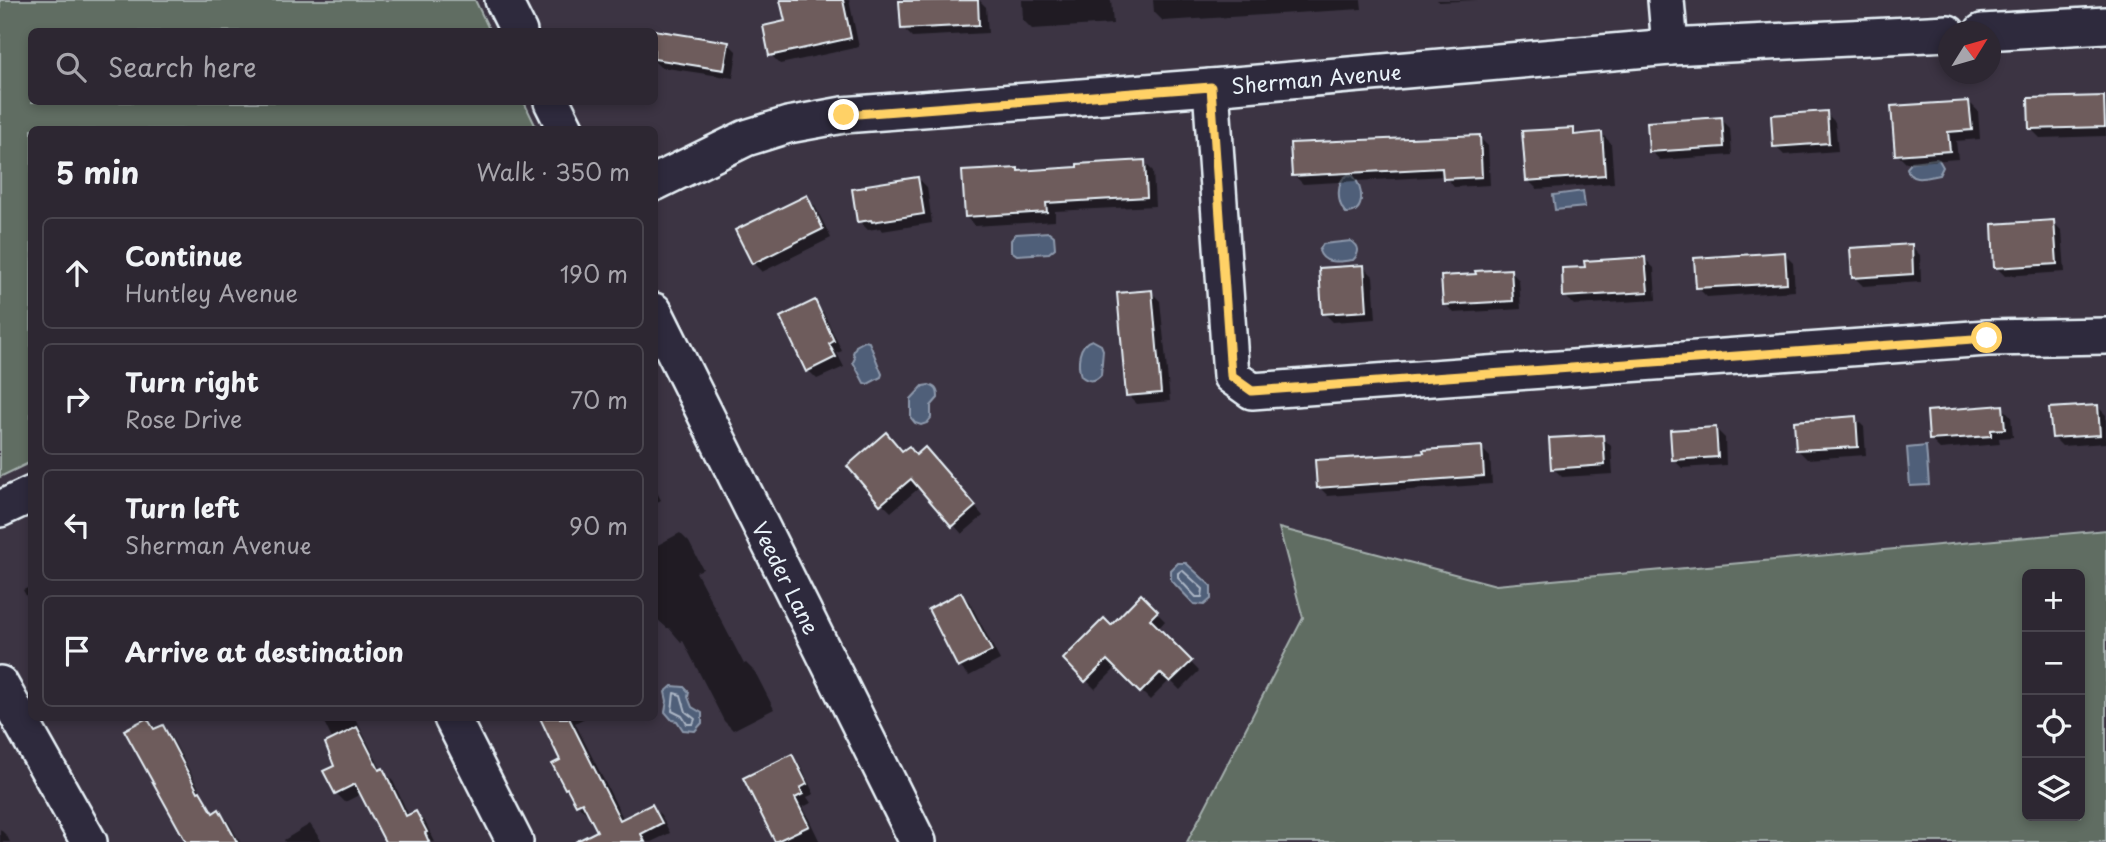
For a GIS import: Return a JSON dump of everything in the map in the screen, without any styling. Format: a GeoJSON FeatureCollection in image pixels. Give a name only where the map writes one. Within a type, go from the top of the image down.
{"type":"FeatureCollection","features":[{"type":"Feature","properties":{"kind":"street"},"geometry":{"type":"LineString","coordinates":[[503,0],[517,28]]}},
{"type":"Feature","properties":{"kind":"street"},"geometry":{"type":"LineString","coordinates":[[1666,0],[1670,47]]}},
{"type":"Feature","properties":{"kind":"street"},"geometry":{"type":"LineString","coordinates":[[2001,31],[2106,25]]}},
{"type":"Feature","properties":{"kind":"street","name":"Sherman Avenue"},"geometry":{"type":"LineString","coordinates":[[658,181],[746,138],[789,125],[844,115],[1211,87],[1670,47],[1938,34]]}},
{"type":"Feature","properties":{"kind":"street"},"geometry":{"type":"LineString","coordinates":[[1211,87],[1231,376],[1252,391],[1987,338],[2106,336]]}},
{"type":"Feature","properties":{"kind":"street"},"geometry":{"type":"LineString","coordinates":[[554,105],[564,126]]}},
{"type":"Feature","properties":{"kind":"street","name":"Veeder Lane"},"geometry":{"type":"LineString","coordinates":[[658,319],[918,842]]}},
{"type":"Feature","properties":{"kind":"street"},"geometry":{"type":"LineString","coordinates":[[0,509],[28,496]]}},
{"type":"Feature","properties":{"kind":"street"},"geometry":{"type":"LineString","coordinates":[[0,684],[89,842]]}},
{"type":"Feature","properties":{"kind":"street"},"geometry":{"type":"LineString","coordinates":[[454,721],[515,842]]}},
{"type":"Feature","properties":{"kind":"green space"},"geometry":{"type":"Polygon","coordinates":[[[0,0],[475,0],[489,28],[28,28],[28,105],[525,105],[536,126],[28,126],[28,463],[0,477],[0,0]]]}},
{"type":"Feature","properties":{"kind":"green space"},"geometry":{"type":"Polygon","coordinates":[[[1279,528],[1496,585],[2106,530],[2106,842],[1187,842],[1303,618],[1279,528]]]}},
{"type":"Feature","properties":{"kind":"water"},"geometry":{"type":"Polygon","coordinates":[[[1936,159],[1943,167],[1939,175],[1915,178],[1909,173],[1907,168],[1912,162],[1936,159]]]}},
{"type":"Feature","properties":{"kind":"water"},"geometry":{"type":"Polygon","coordinates":[[[1348,175],[1353,176],[1359,186],[1361,199],[1357,209],[1346,213],[1341,204],[1339,187],[1348,175]]]}},
{"type":"Feature","properties":{"kind":"water"},"geometry":{"type":"Polygon","coordinates":[[[1583,191],[1585,207],[1555,210],[1553,195],[1583,191]]]}},
{"type":"Feature","properties":{"kind":"water"},"geometry":{"type":"Polygon","coordinates":[[[1049,232],[1054,236],[1055,248],[1049,253],[1017,255],[1011,251],[1011,240],[1016,234],[1049,232]]]}},
{"type":"Feature","properties":{"kind":"water"},"geometry":{"type":"Polygon","coordinates":[[[1351,241],[1358,250],[1353,260],[1329,261],[1321,256],[1319,251],[1323,244],[1351,241]]]}},
{"type":"Feature","properties":{"kind":"water"},"geometry":{"type":"Polygon","coordinates":[[[1092,340],[1101,345],[1103,350],[1101,375],[1091,380],[1081,376],[1079,360],[1081,350],[1092,340]]]}},
{"type":"Feature","properties":{"kind":"water"},"geometry":{"type":"Polygon","coordinates":[[[865,341],[869,342],[882,374],[868,384],[864,383],[853,362],[856,346],[865,341]]]}},
{"type":"Feature","properties":{"kind":"water"},"geometry":{"type":"Polygon","coordinates":[[[929,385],[936,389],[938,398],[931,406],[931,418],[921,425],[911,418],[911,399],[923,386],[929,385]]]}},
{"type":"Feature","properties":{"kind":"water"},"geometry":{"type":"Polygon","coordinates":[[[1926,446],[1929,485],[1910,486],[1907,448],[1926,446]]]}},
{"type":"Feature","properties":{"kind":"water"},"geometry":{"type":"Polygon","coordinates":[[[1178,563],[1186,563],[1211,586],[1211,599],[1204,605],[1194,604],[1171,580],[1171,570],[1178,563]]]}},
{"type":"Feature","properties":{"kind":"water"},"geometry":{"type":"Polygon","coordinates":[[[672,686],[684,687],[689,692],[692,707],[702,713],[702,723],[695,731],[683,730],[677,721],[672,720],[665,712],[665,692],[672,686]]]}},
{"type":"Feature","properties":{"kind":"building"},"geometry":{"type":"Polygon","coordinates":[[[780,0],[843,0],[851,38],[769,56],[763,26],[785,21],[780,0]]]}},
{"type":"Feature","properties":{"kind":"building"},"geometry":{"type":"Polygon","coordinates":[[[978,0],[979,25],[901,29],[899,1],[978,0]]]}},
{"type":"Feature","properties":{"kind":"building"},"geometry":{"type":"Polygon","coordinates":[[[658,31],[729,42],[724,70],[658,60],[658,31]]]}},
{"type":"Feature","properties":{"kind":"building"},"geometry":{"type":"Polygon","coordinates":[[[2104,96],[2105,127],[2029,129],[2028,98],[2104,96]]]}},
{"type":"Feature","properties":{"kind":"building"},"geometry":{"type":"Polygon","coordinates":[[[1969,101],[1972,130],[1948,132],[1950,151],[1895,155],[1891,106],[1969,101]]]}},
{"type":"Feature","properties":{"kind":"building"},"geometry":{"type":"Polygon","coordinates":[[[1827,111],[1829,143],[1773,147],[1771,115],[1827,111]]]}},
{"type":"Feature","properties":{"kind":"building"},"geometry":{"type":"Polygon","coordinates":[[[1722,117],[1724,147],[1649,152],[1647,122],[1722,117]]]}},
{"type":"Feature","properties":{"kind":"building"},"geometry":{"type":"Polygon","coordinates":[[[1574,128],[1574,135],[1602,132],[1605,175],[1526,181],[1522,131],[1574,128]]]}},
{"type":"Feature","properties":{"kind":"building"},"geometry":{"type":"Polygon","coordinates":[[[1480,135],[1482,177],[1443,179],[1442,168],[1292,176],[1290,143],[1480,135]]]}},
{"type":"Feature","properties":{"kind":"building"},"geometry":{"type":"Polygon","coordinates":[[[1145,160],[1147,197],[1046,203],[1047,212],[965,217],[962,171],[1018,168],[1018,171],[1145,160]]]}},
{"type":"Feature","properties":{"kind":"building"},"geometry":{"type":"Polygon","coordinates":[[[918,177],[924,214],[857,222],[852,189],[918,177]]]}},
{"type":"Feature","properties":{"kind":"building"},"geometry":{"type":"Polygon","coordinates":[[[807,195],[823,229],[752,264],[735,230],[807,195]]]}},
{"type":"Feature","properties":{"kind":"building"},"geometry":{"type":"Polygon","coordinates":[[[2054,220],[2057,264],[1994,268],[1992,224],[2054,220]]]}},
{"type":"Feature","properties":{"kind":"building"},"geometry":{"type":"Polygon","coordinates":[[[1912,244],[1913,274],[1852,278],[1850,248],[1912,244]]]}},
{"type":"Feature","properties":{"kind":"building"},"geometry":{"type":"Polygon","coordinates":[[[1785,252],[1787,283],[1696,288],[1694,258],[1785,252]]]}},
{"type":"Feature","properties":{"kind":"building"},"geometry":{"type":"Polygon","coordinates":[[[1645,257],[1648,292],[1563,297],[1562,268],[1585,267],[1584,261],[1645,257]]]}},
{"type":"Feature","properties":{"kind":"building"},"geometry":{"type":"Polygon","coordinates":[[[1364,265],[1367,311],[1322,314],[1319,268],[1364,265]]]}},
{"type":"Feature","properties":{"kind":"building"},"geometry":{"type":"Polygon","coordinates":[[[1511,269],[1513,301],[1443,305],[1441,276],[1511,269]]]}},
{"type":"Feature","properties":{"kind":"building"},"geometry":{"type":"Polygon","coordinates":[[[1152,290],[1161,393],[1126,396],[1117,293],[1152,290]]]}},
{"type":"Feature","properties":{"kind":"building"},"geometry":{"type":"Polygon","coordinates":[[[815,300],[834,341],[829,344],[836,357],[806,372],[780,317],[815,300]]]}},
{"type":"Feature","properties":{"kind":"building"},"geometry":{"type":"Polygon","coordinates":[[[2003,405],[2005,429],[1991,430],[1991,436],[1929,440],[1927,411],[2003,405]]]}},
{"type":"Feature","properties":{"kind":"building"},"geometry":{"type":"Polygon","coordinates":[[[2098,405],[2100,435],[2052,438],[2049,408],[2098,405]]]}},
{"type":"Feature","properties":{"kind":"building"},"geometry":{"type":"Polygon","coordinates":[[[1856,416],[1858,447],[1796,450],[1794,421],[1856,416]]]}},
{"type":"Feature","properties":{"kind":"building"},"geometry":{"type":"Polygon","coordinates":[[[1716,427],[1718,457],[1672,460],[1670,430],[1716,427]]]}},
{"type":"Feature","properties":{"kind":"building"},"geometry":{"type":"Polygon","coordinates":[[[886,432],[902,451],[909,446],[916,455],[925,447],[976,506],[952,527],[911,479],[880,505],[847,466],[886,432]]]}},
{"type":"Feature","properties":{"kind":"building"},"geometry":{"type":"Polygon","coordinates":[[[1603,435],[1605,465],[1551,469],[1549,438],[1603,435]]]}},
{"type":"Feature","properties":{"kind":"building"},"geometry":{"type":"Polygon","coordinates":[[[1482,446],[1484,476],[1317,488],[1315,460],[1424,453],[1423,450],[1482,446]]]}},
{"type":"Feature","properties":{"kind":"building"},"geometry":{"type":"Polygon","coordinates":[[[961,592],[992,651],[958,668],[928,609],[961,592]]]}},
{"type":"Feature","properties":{"kind":"building"},"geometry":{"type":"Polygon","coordinates":[[[1141,594],[1158,611],[1150,619],[1192,661],[1170,682],[1160,673],[1140,693],[1107,660],[1085,682],[1063,659],[1104,618],[1111,625],[1141,594]]]}},
{"type":"Feature","properties":{"kind":"building"},"geometry":{"type":"Polygon","coordinates":[[[141,721],[149,721],[154,729],[163,725],[198,792],[200,791],[213,813],[219,809],[237,842],[186,842],[124,730],[141,721]]]}},
{"type":"Feature","properties":{"kind":"building"},"geometry":{"type":"Polygon","coordinates":[[[541,721],[570,721],[620,820],[652,804],[662,823],[641,834],[645,842],[575,842],[597,831],[582,802],[576,805],[567,788],[565,789],[552,764],[560,760],[541,721]]]}},
{"type":"Feature","properties":{"kind":"building"},"geometry":{"type":"Polygon","coordinates":[[[357,727],[379,770],[383,768],[406,816],[416,811],[429,842],[385,842],[355,784],[335,794],[323,771],[334,766],[325,743],[357,727]]]}},
{"type":"Feature","properties":{"kind":"building"},"geometry":{"type":"Polygon","coordinates":[[[792,754],[807,784],[800,788],[803,794],[795,798],[809,826],[775,842],[743,778],[792,754]]]}},
{"type":"Feature","properties":{"kind":"route"},"geometry":{"type":"LineString","coordinates":[[844,115],[1211,87],[1231,376],[1252,391],[1987,338]]}}]}
